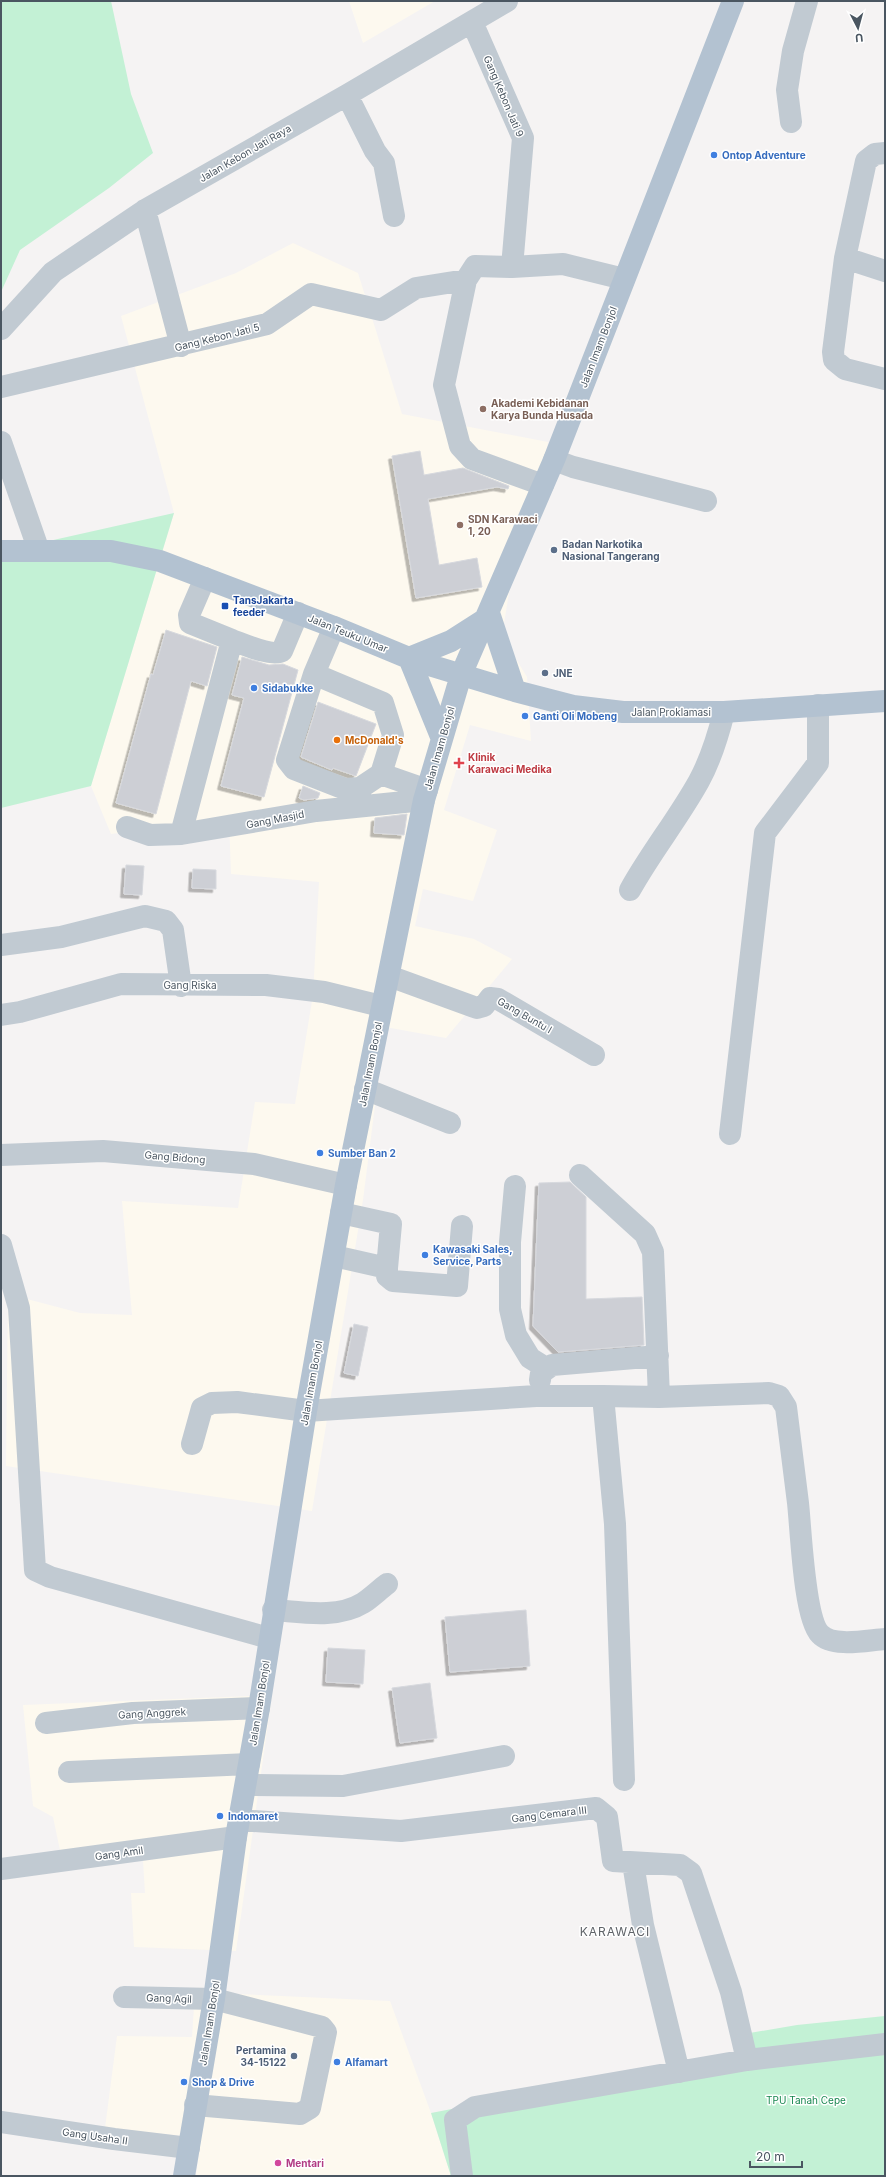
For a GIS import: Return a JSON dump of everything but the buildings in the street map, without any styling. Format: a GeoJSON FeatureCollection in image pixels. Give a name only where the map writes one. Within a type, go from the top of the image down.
{"type":"FeatureCollection","features":[{"type":"Feature","properties":{"kind":"main road","name":"Jalan Imam Bonjol"},"geometry":{"type":"LineString","coordinates":[[184,2176],[214,1999],[238,1828],[259,1708],[273,1610],[306,1411],[346,1185],[381,1006],[389,976],[426,795],[461,675],[488,616],[554,460],[733,1]]}},
{"type":"Feature","properties":{"kind":"main road","name":"Jalan Teuku Umar"},"geometry":{"type":"LineString","coordinates":[[1,551],[111,551],[160,561],[334,627],[409,658],[461,675]]}},
{"type":"Feature","properties":{"kind":"main road"},"geometry":{"type":"LineString","coordinates":[[442,739],[409,658],[451,641],[488,616],[515,691]]}},
{"type":"Feature","properties":{"kind":"main road","name":"Jalan Proklamasi"},"geometry":{"type":"LineString","coordinates":[[461,675],[573,706],[623,712],[724,712],[885,701]]}},
{"type":"Feature","properties":{"kind":"street","name":"Jalan Kebon Jati Raya"},"geometry":{"type":"LineString","coordinates":[[1,328],[53,272],[145,210],[347,95],[507,1]]}},
{"type":"Feature","properties":{"kind":"street"},"geometry":{"type":"LineString","coordinates":[[791,122],[787,90],[793,51],[807,1]]}},
{"type":"Feature","properties":{"kind":"street","name":"Gang Kebon Jati 9"},"geometry":{"type":"LineString","coordinates":[[472,22],[523,138],[512,267]]}},
{"type":"Feature","properties":{"kind":"street"},"geometry":{"type":"LineString","coordinates":[[347,95],[375,151],[384,163],[394,216]]}},
{"type":"Feature","properties":{"kind":"street"},"geometry":{"type":"LineString","coordinates":[[885,153],[875,154],[866,161],[845,258],[833,352],[834,360],[845,369],[885,379]]}},
{"type":"Feature","properties":{"kind":"street"},"geometry":{"type":"LineString","coordinates":[[145,210],[181,346]]}},
{"type":"Feature","properties":{"kind":"street"},"geometry":{"type":"LineString","coordinates":[[845,258],[885,271]]}},
{"type":"Feature","properties":{"kind":"street"},"geometry":{"type":"LineString","coordinates":[[543,485],[472,458],[460,446],[444,386],[466,280],[476,266],[512,267],[563,264],[624,279]]}},
{"type":"Feature","properties":{"kind":"street","name":"Gang Kebon Jati 5"},"geometry":{"type":"LineString","coordinates":[[1,387],[181,346],[267,324],[311,294],[381,310],[416,288],[466,280]]}},
{"type":"Feature","properties":{"kind":"street"},"geometry":{"type":"LineString","coordinates":[[1,442],[39,551]]}},
{"type":"Feature","properties":{"kind":"street"},"geometry":{"type":"LineString","coordinates":[[554,460],[573,467],[706,501]]}},
{"type":"Feature","properties":{"kind":"street"},"geometry":{"type":"LineString","coordinates":[[205,578],[189,615],[190,623],[232,640],[279,653],[282,651],[298,613]]}},
{"type":"Feature","properties":{"kind":"street"},"geometry":{"type":"LineString","coordinates":[[314,674],[383,703],[393,735],[381,774],[360,788],[345,789],[294,769],[287,760],[314,674],[334,627]]}},
{"type":"Feature","properties":{"kind":"street"},"geometry":{"type":"LineString","coordinates":[[181,834],[232,640]]}},
{"type":"Feature","properties":{"kind":"street"},"geometry":{"type":"LineString","coordinates":[[730,1134],[765,833],[818,764],[818,705]]}},
{"type":"Feature","properties":{"kind":"street"},"geometry":{"type":"LineString","coordinates":[[630,890],[646,861],[699,782],[716,744],[724,712]]}},
{"type":"Feature","properties":{"kind":"street"},"geometry":{"type":"LineString","coordinates":[[381,774],[426,795]]}},
{"type":"Feature","properties":{"kind":"street","name":"Gang Masjid"},"geometry":{"type":"LineString","coordinates":[[127,827],[150,835],[181,834],[316,811],[426,795]]}},
{"type":"Feature","properties":{"kind":"street"},"geometry":{"type":"LineString","coordinates":[[1,944],[61,937],[145,916],[166,921],[173,930],[181,986]]}},
{"type":"Feature","properties":{"kind":"street","name":"Gang Buntu I"},"geometry":{"type":"LineString","coordinates":[[389,976],[477,1008],[484,1006],[490,998],[498,999],[594,1055]]}},
{"type":"Feature","properties":{"kind":"street","name":"Gang Riska"},"geometry":{"type":"LineString","coordinates":[[1,1015],[20,1012],[121,984],[181,986],[266,985],[324,992],[381,1006]]}},
{"type":"Feature","properties":{"kind":"street"},"geometry":{"type":"LineString","coordinates":[[365,1089],[450,1122]]}},
{"type":"Feature","properties":{"kind":"street","name":"Gang Bidong"},"geometry":{"type":"LineString","coordinates":[[1,1155],[103,1151],[254,1164],[346,1185]]}},
{"type":"Feature","properties":{"kind":"street"},"geometry":{"type":"LineString","coordinates":[[580,1175],[645,1234],[653,1252],[659,1397]]}},
{"type":"Feature","properties":{"kind":"street"},"geometry":{"type":"LineString","coordinates":[[515,1186],[510,1242],[510,1309],[516,1335],[530,1358],[546,1368]]}},
{"type":"Feature","properties":{"kind":"street"},"geometry":{"type":"LineString","coordinates":[[342,1213],[391,1224],[387,1276],[393,1282],[457,1286],[462,1226]]}},
{"type":"Feature","properties":{"kind":"street"},"geometry":{"type":"LineString","coordinates":[[1,1245],[19,1308],[35,1570],[50,1577],[269,1638]]}},
{"type":"Feature","properties":{"kind":"street"},"geometry":{"type":"LineString","coordinates":[[334,1256],[387,1268]]}},
{"type":"Feature","properties":{"kind":"street"},"geometry":{"type":"LineString","coordinates":[[536,1396],[541,1373],[552,1365],[658,1356]]}},
{"type":"Feature","properties":{"kind":"street"},"geometry":{"type":"LineString","coordinates":[[192,1444],[202,1408],[212,1403],[237,1402],[306,1411],[536,1396],[659,1397],[769,1393],[780,1396],[786,1406],[798,1503],[806,1592],[815,1627],[820,1635],[832,1641],[851,1642],[885,1639]]}},
{"type":"Feature","properties":{"kind":"street"},"geometry":{"type":"LineString","coordinates":[[603,1396],[615,1524],[624,1780]]}},
{"type":"Feature","properties":{"kind":"street"},"geometry":{"type":"LineString","coordinates":[[273,1610],[321,1613],[347,1610],[363,1603],[387,1584]]}},
{"type":"Feature","properties":{"kind":"street","name":"Gang Anggrek"},"geometry":{"type":"LineString","coordinates":[[46,1722],[133,1713],[259,1708]]}},
{"type":"Feature","properties":{"kind":"street"},"geometry":{"type":"LineString","coordinates":[[69,1772],[247,1775],[343,1786],[504,1756]]}},
{"type":"Feature","properties":{"kind":"street","name":"Gang Cemara III"},"geometry":{"type":"LineString","coordinates":[[238,1828],[401,1831],[596,1808],[607,1817],[613,1862],[680,1865],[691,1873],[731,1992],[747,2060]]}},
{"type":"Feature","properties":{"kind":"street","name":"Gang Amil"},"geometry":{"type":"LineString","coordinates":[[1,1869],[238,1828]]}},
{"type":"Feature","properties":{"kind":"street"},"geometry":{"type":"LineString","coordinates":[[633,1863],[643,1925],[679,2072]]}},
{"type":"Feature","properties":{"kind":"street","name":"Gang Agil"},"geometry":{"type":"LineString","coordinates":[[124,1997],[214,1999],[322,2027],[326,2032],[310,2108],[300,2114],[195,2105]]}},
{"type":"Feature","properties":{"kind":"street"},"geometry":{"type":"LineString","coordinates":[[462,2176],[455,2120],[475,2107],[747,2060],[885,2044]]}},
{"type":"Feature","properties":{"kind":"street","name":"Gang Usaha II"},"geometry":{"type":"LineString","coordinates":[[1,2122],[114,2139],[188,2148]]}},
{"type":"Feature","properties":{"kind":"shaded area"},"geometry":{"type":"Polygon","coordinates":[[[349,1],[435,1],[363,43],[349,1]]]}},
{"type":"Feature","properties":{"kind":"shaded area"},"geometry":{"type":"Polygon","coordinates":[[[293,243],[358,273],[402,414],[548,442],[536,507],[512,574],[502,636],[527,677],[531,741],[470,725],[444,810],[497,830],[473,901],[423,889],[415,926],[474,939],[512,959],[446,1038],[385,1027],[363,1200],[312,1511],[6,1466],[8,1294],[80,1313],[132,1315],[122,1201],[238,1208],[255,1102],[295,1104],[313,995],[319,882],[231,874],[229,818],[111,834],[91,786],[174,513],[121,316],[236,273],[293,243]]]}},
{"type":"Feature","properties":{"kind":"shaded area"},"geometry":{"type":"Polygon","coordinates":[[[272,1695],[236,1951],[134,1947],[131,1893],[145,1893],[142,1845],[61,1855],[53,1817],[33,1806],[23,1705],[272,1695]]]}},
{"type":"Feature","properties":{"kind":"shaded area"},"geometry":{"type":"Polygon","coordinates":[[[195,1992],[390,2001],[431,2113],[451,2176],[196,2176],[201,2138],[105,2128],[117,2036],[192,2037],[195,1992]]]}},
{"type":"Feature","properties":{"kind":"green space"},"geometry":{"type":"Polygon","coordinates":[[[1,1],[111,1],[131,94],[153,153],[109,188],[20,250],[1,292],[1,1]]]}},
{"type":"Feature","properties":{"kind":"green space"},"geometry":{"type":"Polygon","coordinates":[[[174,513],[91,786],[1,808],[1,559],[40,543],[174,513]]]}},
{"type":"Feature","properties":{"kind":"green space","name":"TPU Tanah Cepe"},"geometry":{"type":"Polygon","coordinates":[[[885,2016],[885,2176],[451,2176],[431,2113],[737,2054],[732,2036],[797,2025],[885,2016]]]}},
{"type":"Feature","properties":{"kind":"place","name":"Ontop Adventure"},"geometry":{"type":"Point","coordinates":[714,155]}},
{"type":"Feature","properties":{"kind":"place","name":"Akademi Kebidanan Karya Bunda Husada"},"geometry":{"type":"Point","coordinates":[483,409]}},
{"type":"Feature","properties":{"kind":"place","name":"SDN Karawaci 1, 20"},"geometry":{"type":"Point","coordinates":[460,525]}},
{"type":"Feature","properties":{"kind":"place","name":"Badan Narkotika Nasional Tangerang"},"geometry":{"type":"Point","coordinates":[554,550]}},
{"type":"Feature","properties":{"kind":"place","name":"TansJakarta feeder"},"geometry":{"type":"Point","coordinates":[225,606]}},
{"type":"Feature","properties":{"kind":"place","name":"JNE"},"geometry":{"type":"Point","coordinates":[545,673]}},
{"type":"Feature","properties":{"kind":"place","name":"Sidabukke"},"geometry":{"type":"Point","coordinates":[254,688]}},
{"type":"Feature","properties":{"kind":"place","name":"Ganti Oli Mobeng"},"geometry":{"type":"Point","coordinates":[525,716]}},
{"type":"Feature","properties":{"kind":"place","name":"McDonald's"},"geometry":{"type":"Point","coordinates":[337,740]}},
{"type":"Feature","properties":{"kind":"place","name":"Klinik Karawaci Medika"},"geometry":{"type":"Point","coordinates":[459,763]}},
{"type":"Feature","properties":{"kind":"place","name":"Sumber Ban 2"},"geometry":{"type":"Point","coordinates":[320,1153]}},
{"type":"Feature","properties":{"kind":"place","name":"Kawasaki Sales, Service, Parts"},"geometry":{"type":"Point","coordinates":[425,1255]}},
{"type":"Feature","properties":{"kind":"place","name":"Indomaret"},"geometry":{"type":"Point","coordinates":[220,1816]}},
{"type":"Feature","properties":{"kind":"place","name":"Pertamina 34-15122"},"geometry":{"type":"Point","coordinates":[294,2056]}},
{"type":"Feature","properties":{"kind":"place","name":"Alfamart"},"geometry":{"type":"Point","coordinates":[337,2062]}},
{"type":"Feature","properties":{"kind":"place","name":"Shop & Drive"},"geometry":{"type":"Point","coordinates":[184,2082]}},
{"type":"Feature","properties":{"kind":"place","name":"Mentari"},"geometry":{"type":"Point","coordinates":[278,2163]}},
{"type":"Feature","properties":{"kind":"district","name":"KARAWACI"},"geometry":{"type":"Point","coordinates":[615,1931]}}]}
